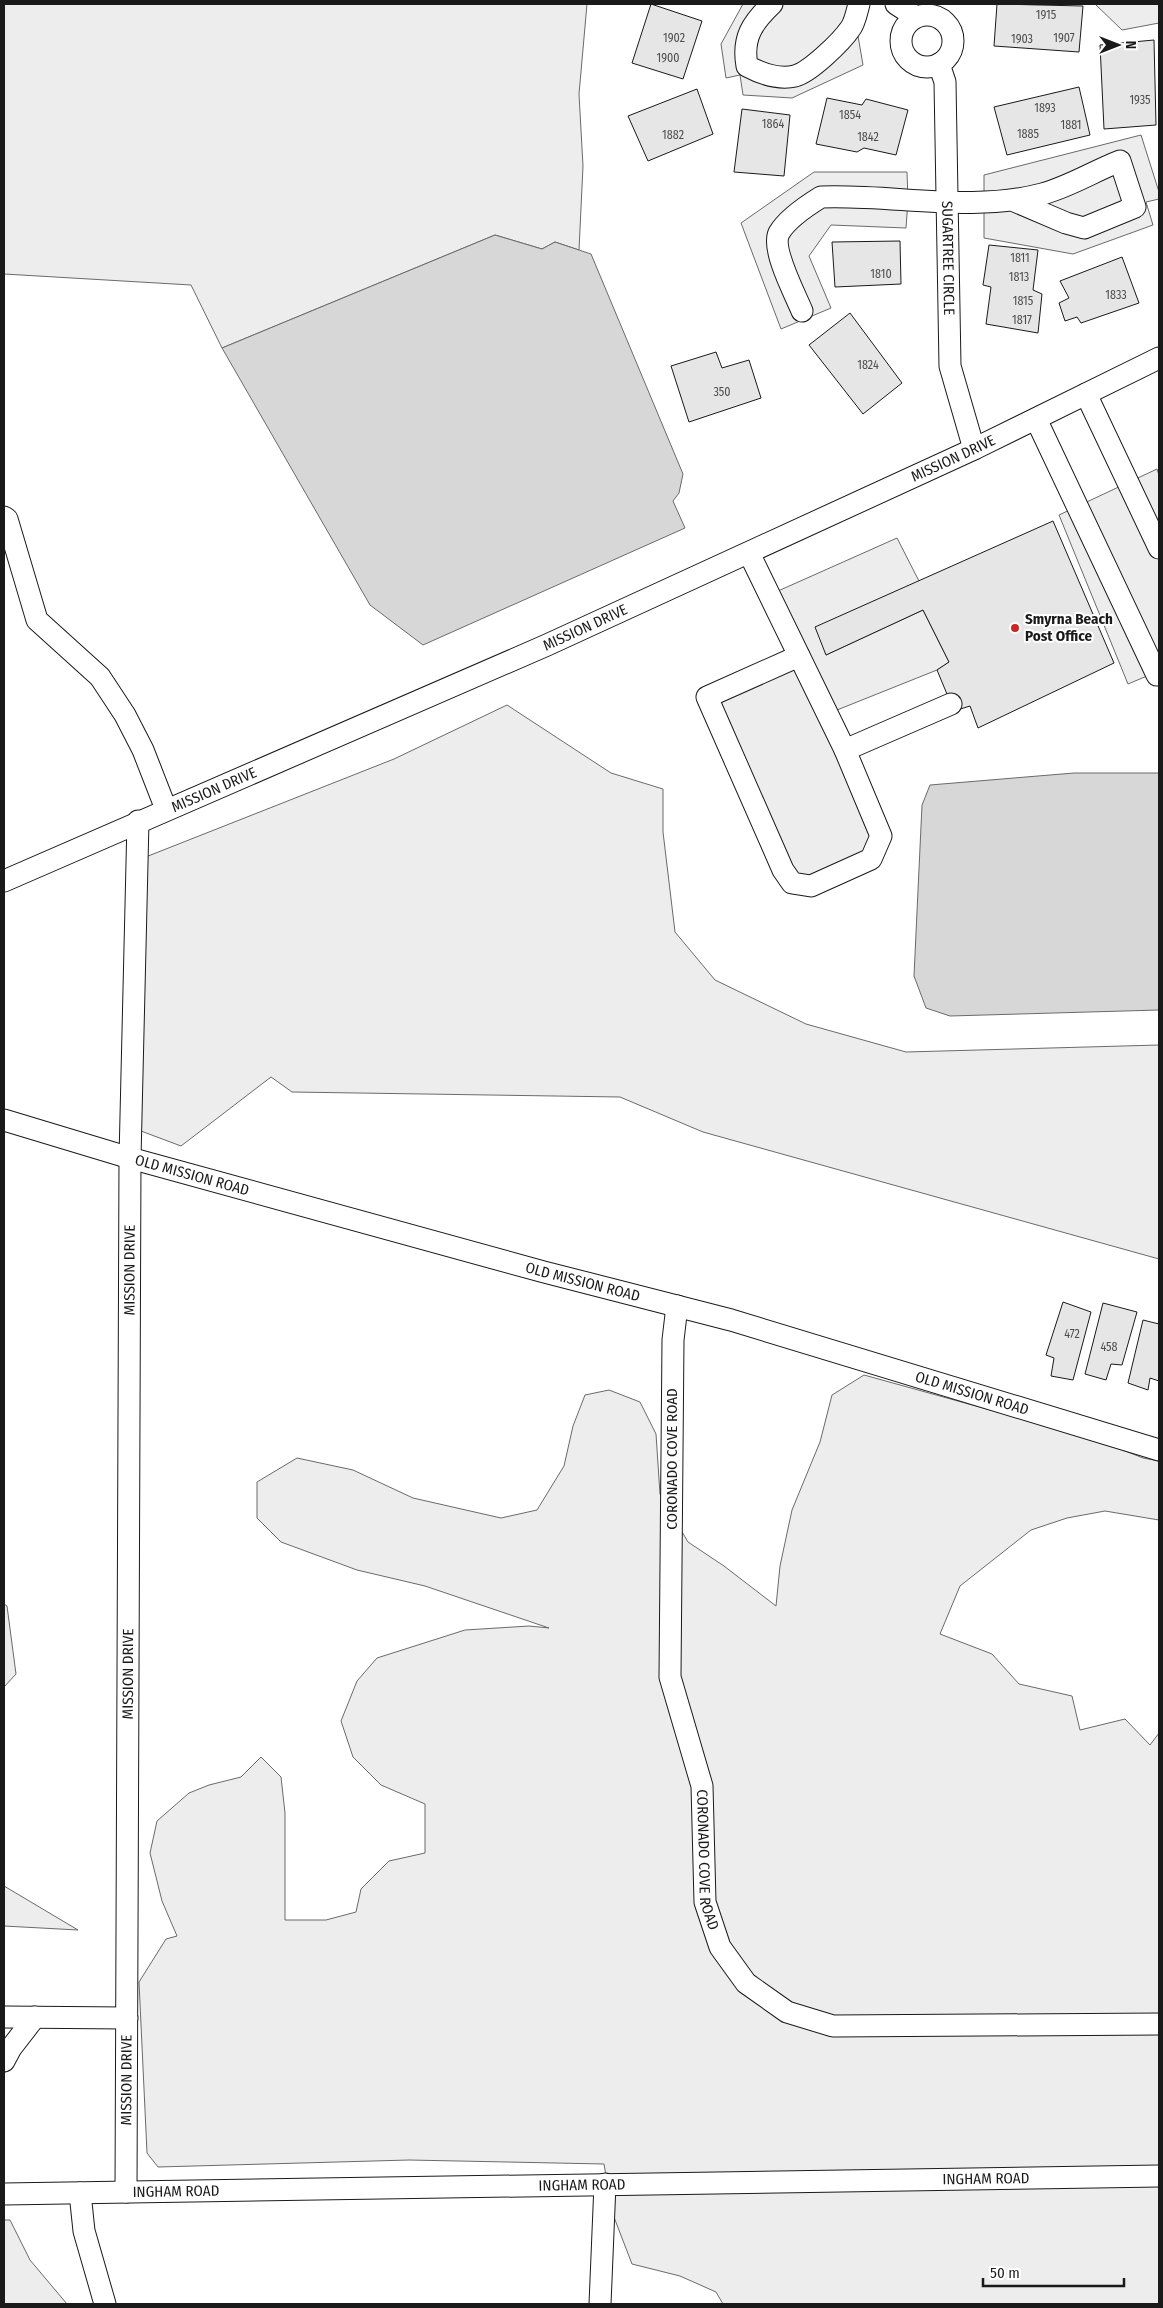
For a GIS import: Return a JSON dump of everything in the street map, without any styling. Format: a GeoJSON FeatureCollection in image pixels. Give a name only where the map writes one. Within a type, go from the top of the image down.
{"type":"FeatureCollection","features":[{"type":"Feature","properties":{"kind":"street"},"geometry":{"type":"LineString","coordinates":[[772,4],[759,16],[748,36],[744,51],[747,66],[763,75],[781,77],[796,76],[816,64],[850,29],[859,4]]}},
{"type":"Feature","properties":{"kind":"street"},"geometry":{"type":"LineString","coordinates":[[896,4],[916,18]]}},
{"type":"Feature","properties":{"kind":"street"},"geometry":{"type":"LineString","coordinates":[[942,11],[953,40],[949,54],[939,64],[927,67],[919,65],[907,57],[903,50],[902,35],[909,22],[916,18],[942,11]]}},
{"type":"Feature","properties":{"kind":"street","name":"SUGARTREE CIRCLE"},"geometry":{"type":"LineString","coordinates":[[939,64],[945,82],[950,366],[974,449]]}},
{"type":"Feature","properties":{"kind":"street"},"geometry":{"type":"LineString","coordinates":[[802,310],[777,249],[779,233],[804,207],[821,197],[834,196],[947,202],[1012,200],[1044,194],[1120,161],[1135,208],[1084,228],[1066,224],[1012,200]]}},
{"type":"Feature","properties":{"kind":"street","name":"MISSION DRIVE"},"geometry":{"type":"LineString","coordinates":[[4,881],[138,821],[547,645],[974,449],[1159,358]]}},
{"type":"Feature","properties":{"kind":"street"},"geometry":{"type":"LineString","coordinates":[[1086,394],[1159,548]]}},
{"type":"Feature","properties":{"kind":"street"},"geometry":{"type":"LineString","coordinates":[[1036,419],[1157,675],[1159,675]]}},
{"type":"Feature","properties":{"kind":"street"},"geometry":{"type":"LineString","coordinates":[[4,517],[7,519],[38,620],[100,677],[125,714],[143,750],[166,809]]}},
{"type":"Feature","properties":{"kind":"street"},"geometry":{"type":"LineString","coordinates":[[749,553],[845,750],[881,836],[870,858],[811,886],[792,882],[782,870],[707,697],[799,656]]}},
{"type":"Feature","properties":{"kind":"street"},"geometry":{"type":"LineString","coordinates":[[845,750],[951,704]]}},
{"type":"Feature","properties":{"kind":"street","name":"MISSION DRIVE"},"geometry":{"type":"LineString","coordinates":[[126,2192],[130,1158],[138,821]]}},
{"type":"Feature","properties":{"kind":"street","name":"OLD MISSION ROAD"},"geometry":{"type":"LineString","coordinates":[[4,1120],[130,1158],[738,1322],[1159,1450]]}},
{"type":"Feature","properties":{"kind":"street","name":"CORONADO COVE ROAD"},"geometry":{"type":"LineString","coordinates":[[677,1306],[673,1340],[670,1676],[702,1786],[706,1902],[720,1947],[746,1983],[787,2012],[833,2026],[1159,2024]]}},
{"type":"Feature","properties":{"kind":"street"},"geometry":{"type":"LineString","coordinates":[[4,2017],[127,2018]]}},
{"type":"Feature","properties":{"kind":"street"},"geometry":{"type":"LineString","coordinates":[[4,2061],[11,2048],[35,2018]]}},
{"type":"Feature","properties":{"kind":"street","name":"INGHAM ROAD"},"geometry":{"type":"LineString","coordinates":[[4,2194],[1159,2176]]}},
{"type":"Feature","properties":{"kind":"street"},"geometry":{"type":"LineString","coordinates":[[603,2303],[606,2184]]}},
{"type":"Feature","properties":{"kind":"street"},"geometry":{"type":"LineString","coordinates":[[80,2193],[84,2231],[106,2304]]}},
{"type":"Feature","properties":{"kind":"shaded area"},"geometry":{"type":"Polygon","coordinates":[[[4,4],[587,4],[579,94],[583,166],[579,250],[555,242],[542,249],[495,235],[222,348],[191,285],[4,274],[4,4]]]}},
{"type":"Feature","properties":{"kind":"shaded area"},"geometry":{"type":"Polygon","coordinates":[[[743,4],[859,4],[858,36],[863,65],[792,98],[743,95],[740,75],[726,78],[721,44],[743,4]]]}},
{"type":"Feature","properties":{"kind":"shaded area"},"geometry":{"type":"Polygon","coordinates":[[[1095,4],[1159,4],[1159,23],[1122,30],[1095,4]]]}},
{"type":"Feature","properties":{"kind":"shaded area"},"geometry":{"type":"Polygon","coordinates":[[[1141,135],[1159,192],[1159,199],[1146,202],[1153,225],[1073,254],[984,238],[984,175],[1141,135]]]}},
{"type":"Feature","properties":{"kind":"shaded area"},"geometry":{"type":"Polygon","coordinates":[[[814,172],[907,172],[906,228],[831,225],[809,256],[831,308],[781,329],[741,223],[814,172]]]}},
{"type":"Feature","properties":{"kind":"shaded area"},"geometry":{"type":"Polygon","coordinates":[[[495,235],[542,249],[555,242],[591,254],[683,474],[679,493],[673,501],[685,528],[423,645],[370,605],[222,348],[495,235]]]}},
{"type":"Feature","properties":{"kind":"shaded area"},"geometry":{"type":"Polygon","coordinates":[[[1157,469],[1159,475],[1159,671],[1128,684],[1059,515],[1157,469]]]}},
{"type":"Feature","properties":{"kind":"shaded area"},"geometry":{"type":"Polygon","coordinates":[[[897,538],[919,581],[826,655],[923,610],[949,662],[937,670],[827,714],[881,836],[871,859],[792,883],[707,697],[799,656],[769,595],[897,538]]]}},
{"type":"Feature","properties":{"kind":"shaded area"},"geometry":{"type":"Polygon","coordinates":[[[507,705],[611,773],[663,789],[663,832],[675,932],[715,980],[806,1024],[906,1052],[1159,1045],[1159,1259],[703,1132],[620,1097],[292,1092],[271,1077],[181,1146],[141,1131],[133,862],[394,759],[507,705]]]}},
{"type":"Feature","properties":{"kind":"shaded area"},"geometry":{"type":"Polygon","coordinates":[[[1074,773],[1159,773],[1159,1010],[950,1016],[926,1008],[914,976],[922,805],[930,785],[1074,773]]]}},
{"type":"Feature","properties":{"kind":"shaded area"},"geometry":{"type":"Polygon","coordinates":[[[864,1375],[1095,1439],[1143,1458],[1159,1461],[1159,1520],[1105,1511],[1067,1518],[1031,1530],[960,1586],[940,1634],[992,1654],[1019,1684],[1072,1696],[1080,1730],[1125,1719],[1150,1745],[1159,1733],[1159,2304],[723,2304],[716,2292],[680,2276],[632,2264],[612,2212],[604,2164],[409,2160],[158,2167],[147,2153],[139,1982],[166,1939],[177,1936],[162,1901],[150,1853],[157,1821],[189,1793],[209,1785],[241,1777],[261,1757],[281,1777],[285,1813],[285,1920],[326,1920],[356,1912],[361,1889],[389,1861],[425,1853],[425,1804],[381,1785],[353,1757],[341,1721],[357,1681],[377,1658],[465,1630],[529,1626],[549,1628],[425,1586],[357,1570],[281,1542],[257,1518],[257,1482],[297,1458],[353,1470],[413,1498],[501,1518],[537,1510],[564,1466],[573,1426],[585,1395],[609,1390],[640,1402],[656,1434],[660,1494],[688,1542],[724,1566],[776,1606],[780,1566],[792,1510],[820,1442],[832,1395],[864,1375]]]}},
{"type":"Feature","properties":{"kind":"shaded area"},"geometry":{"type":"Polygon","coordinates":[[[4,1604],[7,1606],[16,1674],[4,1687],[4,1604]]]}},
{"type":"Feature","properties":{"kind":"shaded area"},"geometry":{"type":"Polygon","coordinates":[[[4,1886],[78,1930],[4,1926],[4,1886]]]}},
{"type":"Feature","properties":{"kind":"shaded area"},"geometry":{"type":"Polygon","coordinates":[[[4,2220],[10,2220],[30,2260],[67,2304],[4,2304],[4,2220]]]}},
{"type":"Feature","properties":{"kind":"building"},"geometry":{"type":"Polygon","coordinates":[[[651,4],[702,21],[683,79],[632,63],[651,4]]]}},
{"type":"Feature","properties":{"kind":"building"},"geometry":{"type":"Polygon","coordinates":[[[997,4],[1083,6],[1079,52],[994,46],[997,4]]]}},
{"type":"Feature","properties":{"kind":"building"},"geometry":{"type":"Polygon","coordinates":[[[1154,40],[1156,125],[1104,129],[1100,45],[1154,40]]]}},
{"type":"Feature","properties":{"kind":"building"},"geometry":{"type":"Polygon","coordinates":[[[1079,87],[1090,135],[1007,155],[994,107],[1079,87]]]}},
{"type":"Feature","properties":{"kind":"building"},"geometry":{"type":"Polygon","coordinates":[[[697,89],[713,134],[648,161],[628,116],[697,89]]]}},
{"type":"Feature","properties":{"kind":"building"},"geometry":{"type":"Polygon","coordinates":[[[827,98],[862,105],[866,99],[908,110],[896,155],[864,148],[857,152],[816,144],[827,98]]]}},
{"type":"Feature","properties":{"kind":"building"},"geometry":{"type":"Polygon","coordinates":[[[742,109],[790,115],[784,176],[734,172],[742,109]]]}},
{"type":"Feature","properties":{"kind":"building"},"geometry":{"type":"Polygon","coordinates":[[[900,241],[901,284],[835,287],[832,242],[900,241]]]}},
{"type":"Feature","properties":{"kind":"building"},"geometry":{"type":"Polygon","coordinates":[[[989,245],[1038,250],[1033,290],[1042,294],[1038,333],[986,324],[991,287],[983,285],[989,245]]]}},
{"type":"Feature","properties":{"kind":"building"},"geometry":{"type":"Polygon","coordinates":[[[1122,257],[1139,303],[1081,323],[1077,317],[1065,321],[1059,303],[1069,298],[1060,281],[1122,257]]]}},
{"type":"Feature","properties":{"kind":"building"},"geometry":{"type":"Polygon","coordinates":[[[850,313],[902,383],[863,414],[809,345],[850,313]]]}},
{"type":"Feature","properties":{"kind":"building"},"geometry":{"type":"Polygon","coordinates":[[[716,352],[722,368],[749,360],[761,398],[689,422],[671,366],[716,352]]]}},
{"type":"Feature","properties":{"kind":"building"},"geometry":{"type":"Polygon","coordinates":[[[1053,521],[1114,663],[978,728],[970,706],[954,711],[937,670],[949,662],[923,610],[826,655],[815,627],[1053,521]]]}},
{"type":"Feature","properties":{"kind":"building"},"geometry":{"type":"Polygon","coordinates":[[[1063,1302],[1091,1312],[1073,1380],[1051,1376],[1054,1358],[1046,1355],[1063,1302]]]}},
{"type":"Feature","properties":{"kind":"building"},"geometry":{"type":"Polygon","coordinates":[[[1103,1303],[1137,1312],[1122,1365],[1111,1364],[1106,1380],[1085,1374],[1103,1303]]]}},
{"type":"Feature","properties":{"kind":"building"},"geometry":{"type":"Polygon","coordinates":[[[1143,1320],[1159,1324],[1159,1381],[1150,1378],[1148,1390],[1128,1383],[1143,1320]]]}},
{"type":"Feature","properties":{"kind":"place","name":"Smyrna Beach Post Office"},"geometry":{"type":"Point","coordinates":[1015,628]}}]}
